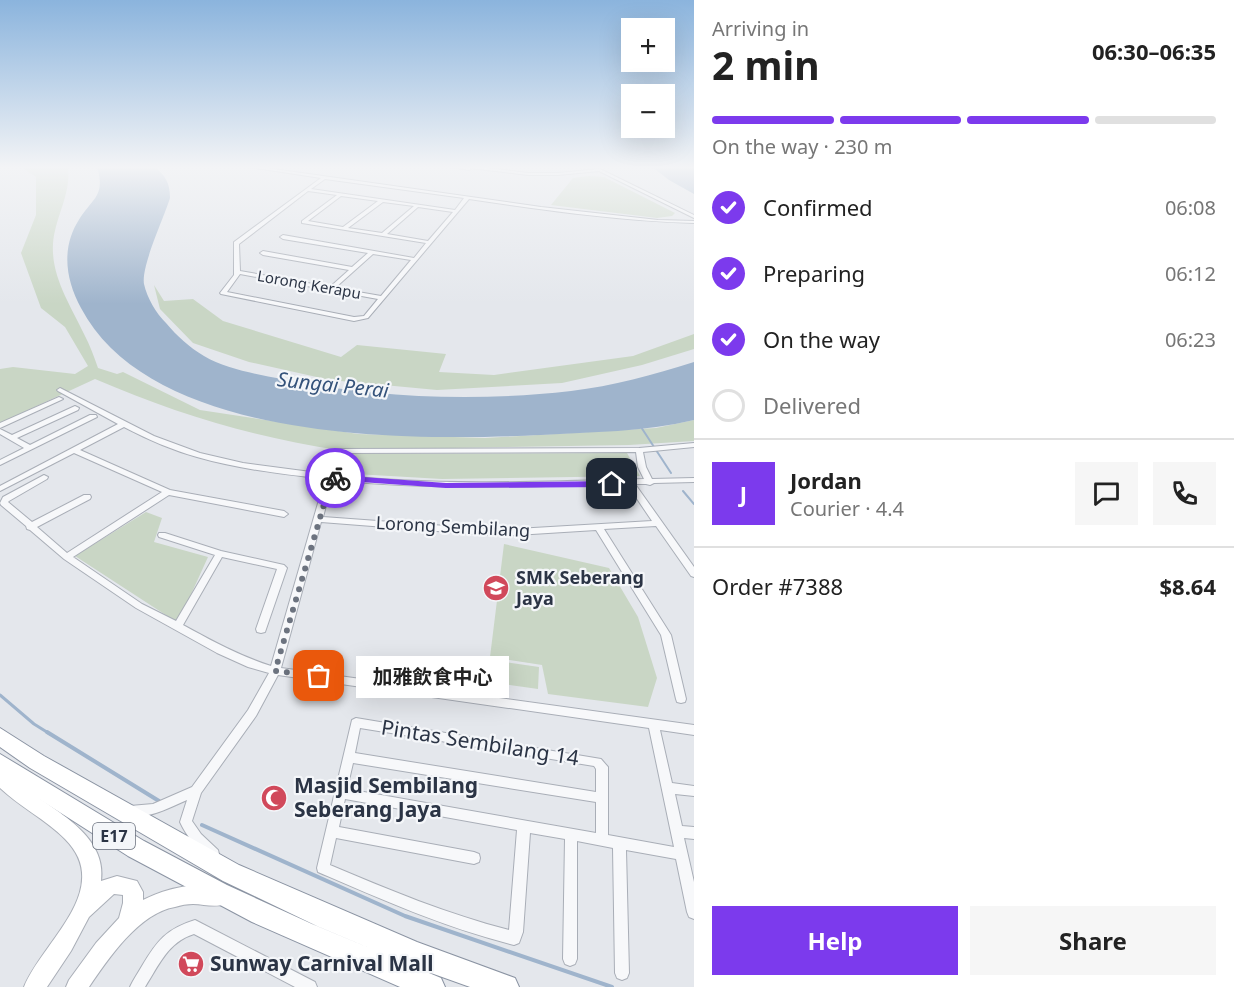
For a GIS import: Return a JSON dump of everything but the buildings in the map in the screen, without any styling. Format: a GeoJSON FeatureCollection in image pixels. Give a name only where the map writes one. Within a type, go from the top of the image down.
{"type":"FeatureCollection","features":[{"type":"Feature","properties":{"kind":"highway","name":"E17"},"geometry":{"type":"LineString","coordinates":[[0,736],[37,762],[231,873],[327,917],[426,958],[506,987]]}},
{"type":"Feature","properties":{"kind":"highway","name":"E17"},"geometry":{"type":"LineString","coordinates":[[0,763],[97,826],[234,901],[370,963],[432,987]]}},
{"type":"Feature","properties":{"kind":"main road"},"geometry":{"type":"LineString","coordinates":[[0,776],[12,790],[64,826],[84,848],[91,865],[91,880],[82,913]]}},
{"type":"Feature","properties":{"kind":"main road"},"geometry":{"type":"LineString","coordinates":[[34,987],[82,913],[106,887],[122,884],[133,892],[134,903],[128,920],[76,987]]}},
{"type":"Feature","properties":{"kind":"main road"},"geometry":{"type":"LineString","coordinates":[[128,920],[155,904],[179,896],[213,896],[234,901]]}},
{"type":"Feature","properties":{"kind":"street"},"geometry":{"type":"LineString","coordinates":[[278,212],[236,243],[238,272],[236,278],[223,293],[359,319],[366,317],[454,212]]}},
{"type":"Feature","properties":{"kind":"street"},"geometry":{"type":"LineString","coordinates":[[317,212],[304,222],[428,242]]}},
{"type":"Feature","properties":{"kind":"street"},"geometry":{"type":"LineString","coordinates":[[344,228],[366,212]]}},
{"type":"Feature","properties":{"kind":"street"},"geometry":{"type":"LineString","coordinates":[[383,235],[410,212]]}},
{"type":"Feature","properties":{"kind":"street"},"geometry":{"type":"LineString","coordinates":[[576,212],[630,218],[693,220]]}},
{"type":"Feature","properties":{"kind":"street"},"geometry":{"type":"LineString","coordinates":[[678,212],[693,220]]}},
{"type":"Feature","properties":{"kind":"street"},"geometry":{"type":"LineString","coordinates":[[283,237],[413,260]]}},
{"type":"Feature","properties":{"kind":"street"},"geometry":{"type":"LineString","coordinates":[[331,289],[371,252]]}},
{"type":"Feature","properties":{"kind":"street"},"geometry":{"type":"LineString","coordinates":[[263,254],[353,269]]}},
{"type":"Feature","properties":{"kind":"street","name":"Lorong Kerapu"},"geometry":{"type":"LineString","coordinates":[[238,272],[381,298]]}},
{"type":"Feature","properties":{"kind":"street"},"geometry":{"type":"LineString","coordinates":[[0,426],[59,394],[164,442],[203,456],[249,466],[332,477],[446,485],[692,482]]}},
{"type":"Feature","properties":{"kind":"street"},"geometry":{"type":"LineString","coordinates":[[11,438],[75,408]]}},
{"type":"Feature","properties":{"kind":"street"},"geometry":{"type":"LineString","coordinates":[[1,461],[93,417]]}},
{"type":"Feature","properties":{"kind":"street"},"geometry":{"type":"LineString","coordinates":[[0,489],[124,424]]}},
{"type":"Feature","properties":{"kind":"street"},"geometry":{"type":"LineString","coordinates":[[0,431],[29,448]]}},
{"type":"Feature","properties":{"kind":"street"},"geometry":{"type":"LineString","coordinates":[[231,873],[197,838],[186,822],[196,791],[252,713],[275,671],[332,477],[337,451],[639,450],[694,445]]}},
{"type":"Feature","properties":{"kind":"street"},"geometry":{"type":"LineString","coordinates":[[73,450],[168,492],[211,502],[284,514]]}},
{"type":"Feature","properties":{"kind":"street"},"geometry":{"type":"LineString","coordinates":[[639,450],[642,467],[650,483]]}},
{"type":"Feature","properties":{"kind":"street"},"geometry":{"type":"LineString","coordinates":[[44,477],[4,501],[30,527],[67,557],[139,606],[252,664],[275,671],[694,730]]}},
{"type":"Feature","properties":{"kind":"street"},"geometry":{"type":"LineString","coordinates":[[631,484],[694,574]]}},
{"type":"Feature","properties":{"kind":"street"},"geometry":{"type":"LineString","coordinates":[[67,557],[168,492]]}},
{"type":"Feature","properties":{"kind":"street"},"geometry":{"type":"LineString","coordinates":[[30,527],[87,497]]}},
{"type":"Feature","properties":{"kind":"street","name":"Lorong Sembilang"},"geometry":{"type":"LineString","coordinates":[[320,519],[501,533],[659,523]]}},
{"type":"Feature","properties":{"kind":"street"},"geometry":{"type":"LineString","coordinates":[[599,528],[666,635],[681,699]]}},
{"type":"Feature","properties":{"kind":"street"},"geometry":{"type":"LineString","coordinates":[[162,535],[220,554],[282,568],[261,629]]}},
{"type":"Feature","properties":{"kind":"street"},"geometry":{"type":"LineString","coordinates":[[178,626],[220,554]]}},
{"type":"Feature","properties":{"kind":"street"},"geometry":{"type":"LineString","coordinates":[[356,723],[323,868],[428,914],[466,927],[514,938],[524,826]]}},
{"type":"Feature","properties":{"kind":"street","name":"Pintas Sembilang 14"},"geometry":{"type":"LineString","coordinates":[[356,723],[597,762],[602,767],[602,840]]}},
{"type":"Feature","properties":{"kind":"street"},"geometry":{"type":"LineString","coordinates":[[654,726],[681,854],[690,877],[694,912]]}},
{"type":"Feature","properties":{"kind":"street"},"geometry":{"type":"LineString","coordinates":[[348,757],[601,798]]}},
{"type":"Feature","properties":{"kind":"street"},"geometry":{"type":"LineString","coordinates":[[667,788],[694,791]]}},
{"type":"Feature","properties":{"kind":"street"},"geometry":{"type":"LineString","coordinates":[[124,812],[154,809],[196,791]]}},
{"type":"Feature","properties":{"kind":"street"},"geometry":{"type":"LineString","coordinates":[[340,793],[681,854]]}},
{"type":"Feature","properties":{"kind":"street"},"geometry":{"type":"LineString","coordinates":[[331,831],[474,858]]}},
{"type":"Feature","properties":{"kind":"street"},"geometry":{"type":"LineString","coordinates":[[676,831],[694,833]]}},
{"type":"Feature","properties":{"kind":"street"},"geometry":{"type":"LineString","coordinates":[[570,959],[571,834]]}},
{"type":"Feature","properties":{"kind":"street"},"geometry":{"type":"LineString","coordinates":[[619,843],[622,973]]}},
{"type":"Feature","properties":{"kind":"street"},"geometry":{"type":"LineString","coordinates":[[137,987],[164,942],[181,930],[195,927],[310,987]]}},
{"type":"Feature","properties":{"kind":"green space"},"geometry":{"type":"Polygon","coordinates":[[[36,212],[61,212],[54,234],[55,268],[98,368],[117,374],[123,372],[200,410],[358,434],[485,438],[656,428],[694,420],[694,441],[629,445],[338,450],[244,431],[154,403],[95,379],[0,423],[0,369],[13,367],[75,374],[88,366],[65,327],[41,308],[21,253],[36,212]]]}},
{"type":"Feature","properties":{"kind":"green space"},"geometry":{"type":"Polygon","coordinates":[[[609,212],[675,213],[672,216],[657,218],[609,212]]]}},
{"type":"Feature","properties":{"kind":"green space"},"geometry":{"type":"Polygon","coordinates":[[[154,285],[164,301],[193,299],[223,321],[341,357],[357,345],[446,354],[439,372],[494,375],[633,356],[694,334],[694,349],[642,365],[562,383],[437,390],[330,380],[249,362],[193,343],[160,309],[154,285]]]}},
{"type":"Feature","properties":{"kind":"green space"},"geometry":{"type":"Polygon","coordinates":[[[627,453],[640,476],[442,479],[338,473],[340,454],[627,453]]]}},
{"type":"Feature","properties":{"kind":"green space"},"geometry":{"type":"Polygon","coordinates":[[[146,512],[162,518],[154,542],[208,557],[178,623],[75,556],[146,512]]]}},
{"type":"Feature","properties":{"kind":"green space"},"geometry":{"type":"Polygon","coordinates":[[[504,544],[609,568],[638,617],[657,678],[648,707],[548,694],[542,665],[490,657],[504,544]]]}},
{"type":"Feature","properties":{"kind":"green space"},"geometry":{"type":"Polygon","coordinates":[[[490,660],[539,667],[538,689],[488,682],[490,660]]]}},
{"type":"Feature","properties":{"kind":"water"},"geometry":{"type":"Polygon","coordinates":[[[85,212],[165,212],[149,254],[144,276],[145,289],[155,310],[188,345],[213,361],[231,368],[354,390],[462,397],[587,389],[633,380],[694,362],[694,420],[599,432],[423,437],[356,433],[288,424],[223,409],[164,386],[116,352],[81,308],[71,285],[67,263],[70,240],[85,212]]]}},
{"type":"Feature","properties":{"kind":"waterway"},"geometry":{"type":"LineString","coordinates":[[641,427],[671,473]]}},
{"type":"Feature","properties":{"kind":"waterway"},"geometry":{"type":"LineString","coordinates":[[683,491],[694,504]]}},
{"type":"Feature","properties":{"kind":"waterway"},"geometry":{"type":"LineString","coordinates":[[0,695],[34,724],[50,734]]}},
{"type":"Feature","properties":{"kind":"waterway"},"geometry":{"type":"LineString","coordinates":[[47,732],[159,801]]}},
{"type":"Feature","properties":{"kind":"waterway"},"geometry":{"type":"LineString","coordinates":[[202,825],[405,916],[612,987]]}},
{"type":"Feature","properties":{"kind":"way so far"},"geometry":{"type":"LineString","coordinates":[[319,676],[275,671],[332,477],[335,478]]}},
{"type":"Feature","properties":{"kind":"place","name":"SMK Seberang Jaya"},"geometry":{"type":"Point","coordinates":[496,588]}},
{"type":"Feature","properties":{"kind":"place","name":"加雅飲食中心"},"geometry":{"type":"Point","coordinates":[319,676]}},
{"type":"Feature","properties":{"kind":"place","name":"Masjid Sembilang Seberang Jaya"},"geometry":{"type":"Point","coordinates":[274,798]}},
{"type":"Feature","properties":{"kind":"place","name":"Sunway Carnival Mall"},"geometry":{"type":"Point","coordinates":[191,964]}},
{"type":"Feature","properties":{"kind":"route"},"geometry":{"type":"LineString","coordinates":[[335,478],[446,485],[612,484]]}},
{"type":"Feature","properties":{"kind":"water label","name":"Sungai Perai"},"geometry":{"type":"Point","coordinates":[333,385]}}]}
